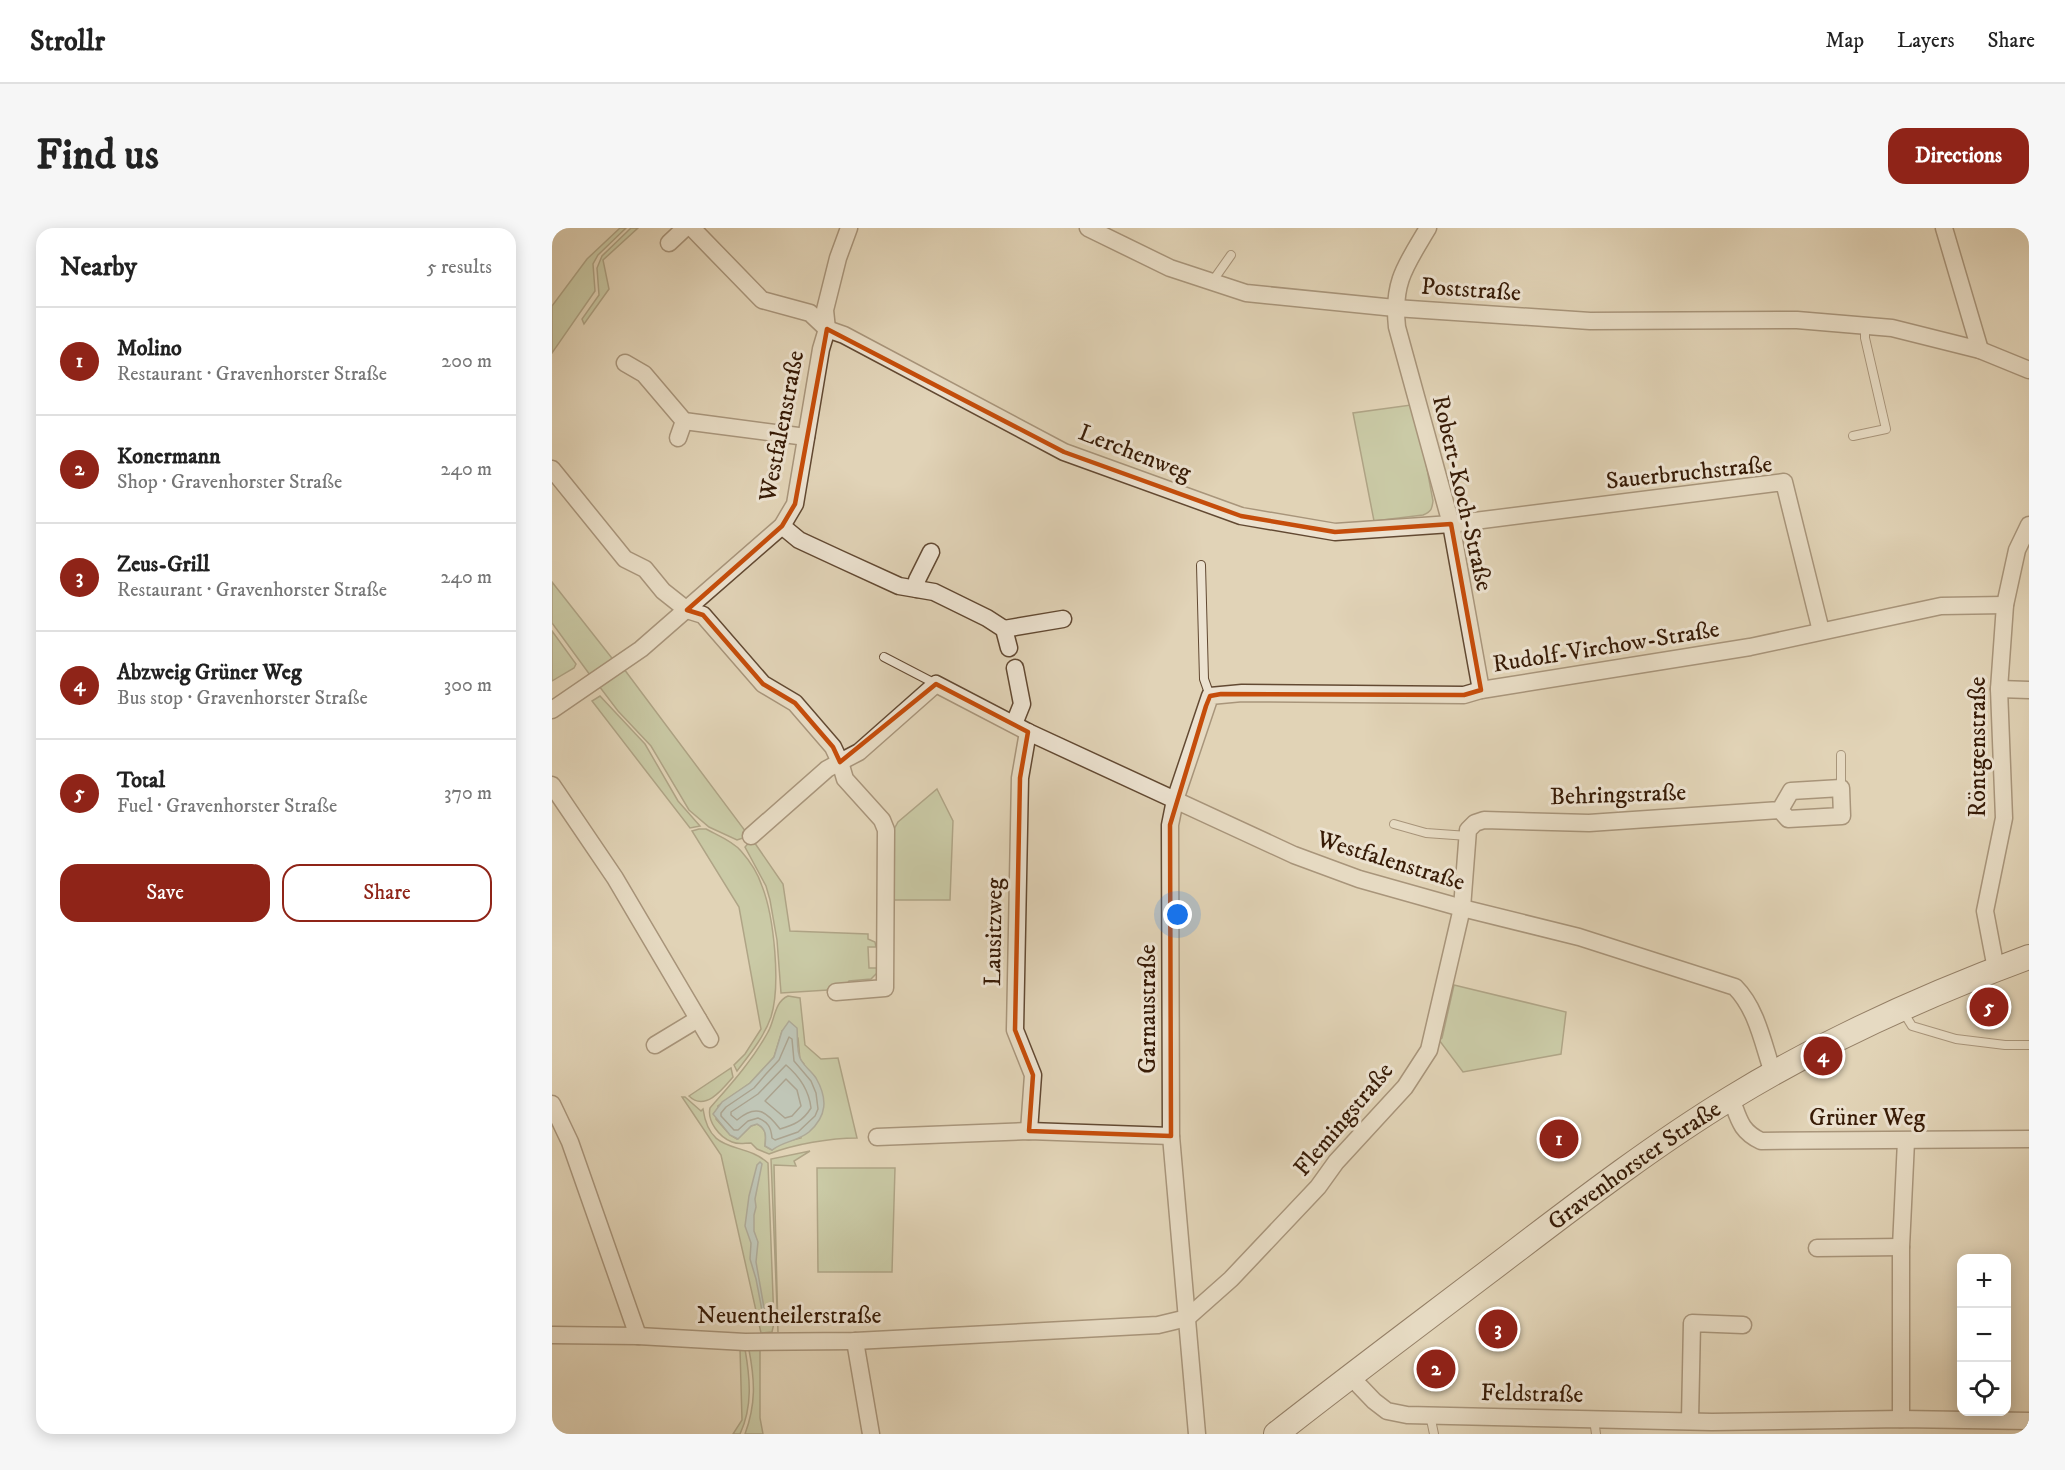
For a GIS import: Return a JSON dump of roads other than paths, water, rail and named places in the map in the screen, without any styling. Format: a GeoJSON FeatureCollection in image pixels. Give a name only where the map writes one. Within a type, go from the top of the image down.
{"type":"FeatureCollection","features":[{"type":"Feature","properties":{"kind":"main road","name":"Gravenhorster Straße"},"geometry":{"type":"LineString","coordinates":[[1276,1434],[1583,1200],[1662,1142],[1731,1098],[1773,1073],[1901,1009],[2029,957]]}},
{"type":"Feature","properties":{"kind":"street"},"geometry":{"type":"LineString","coordinates":[[669,243],[685,228]]}},
{"type":"Feature","properties":{"kind":"street","name":"Westfalenstraße"},"geometry":{"type":"LineString","coordinates":[[692,228],[762,300],[810,313],[827,329]]}},
{"type":"Feature","properties":{"kind":"street","name":"Westfalenstraße"},"geometry":{"type":"LineString","coordinates":[[849,228],[837,258],[825,310],[827,329],[821,349],[795,504],[782,526],[799,540],[899,586],[934,592],[1005,629]]}},
{"type":"Feature","properties":{"kind":"street","name":"Poststraße"},"geometry":{"type":"LineString","coordinates":[[1088,228],[1170,268],[1246,293],[1395,308],[1590,321],[1797,320],[1865,325],[1892,328],[1980,350],[2029,370]]}},
{"type":"Feature","properties":{"kind":"street","name":"Robert-Koch-Straße"},"geometry":{"type":"LineString","coordinates":[[1428,228],[1401,273],[1395,308],[1397,327],[1451,524],[1481,690]]}},
{"type":"Feature","properties":{"kind":"street"},"geometry":{"type":"LineString","coordinates":[[1944,228],[1980,350]]}},
{"type":"Feature","properties":{"kind":"street","name":"Lerchenweg"},"geometry":{"type":"LineString","coordinates":[[827,329],[844,335],[1064,452],[1241,516],[1335,532],[1451,524]]}},
{"type":"Feature","properties":{"kind":"street"},"geometry":{"type":"LineString","coordinates":[[625,363],[644,374],[684,421],[806,437]]}},
{"type":"Feature","properties":{"kind":"street"},"geometry":{"type":"LineString","coordinates":[[678,438],[684,421]]}},
{"type":"Feature","properties":{"kind":"street"},"geometry":{"type":"LineString","coordinates":[[552,470],[625,559],[645,569],[663,591],[687,610],[703,615],[763,684],[795,703],[833,747],[845,779],[882,820],[886,830],[885,988],[836,992]]}},
{"type":"Feature","properties":{"kind":"street","name":"Sauerbruchstraße"},"geometry":{"type":"LineString","coordinates":[[1451,524],[1784,482],[1821,630]]}},
{"type":"Feature","properties":{"kind":"street","name":"Röntgenstraße"},"geometry":{"type":"LineString","coordinates":[[1996,969],[1984,911],[2004,818],[1999,688],[2005,605],[2016,550],[2029,525]]}},
{"type":"Feature","properties":{"kind":"street"},"geometry":{"type":"LineString","coordinates":[[552,710],[641,649],[782,526]]}},
{"type":"Feature","properties":{"kind":"street"},"geometry":{"type":"LineString","coordinates":[[917,589],[917,580],[931,552]]}},
{"type":"Feature","properties":{"kind":"street","name":"Rudolf-Virchow-Straße"},"geometry":{"type":"LineString","coordinates":[[1210,696],[1242,693],[1464,695],[1481,690],[1750,647],[1941,606],[2005,605]]}},
{"type":"Feature","properties":{"kind":"street"},"geometry":{"type":"LineString","coordinates":[[1009,648],[1005,629],[1063,619]]}},
{"type":"Feature","properties":{"kind":"street"},"geometry":{"type":"LineString","coordinates":[[1015,668],[1022,704],[1021,728]]}},
{"type":"Feature","properties":{"kind":"street"},"geometry":{"type":"LineString","coordinates":[[751,836],[827,769],[859,752],[936,684]]}},
{"type":"Feature","properties":{"kind":"street","name":"Westfalenstraße"},"geometry":{"type":"LineString","coordinates":[[936,684],[1021,728],[1294,855],[1359,879],[1579,937],[1736,987],[1745,997],[1752,1011],[1773,1073]]}},
{"type":"Feature","properties":{"kind":"street"},"geometry":{"type":"LineString","coordinates":[[1999,688],[2029,690]]}},
{"type":"Feature","properties":{"kind":"street","name":"Garnaustraße"},"geometry":{"type":"LineString","coordinates":[[1197,1434],[1172,1136],[1170,825],[1175,800],[1210,696]]}},
{"type":"Feature","properties":{"kind":"street","name":"Lausitzweg"},"geometry":{"type":"LineString","coordinates":[[1021,728],[1015,1030],[1033,1075],[1029,1131]]}},
{"type":"Feature","properties":{"kind":"street"},"geometry":{"type":"LineString","coordinates":[[552,785],[618,882],[710,1039]]}},
{"type":"Feature","properties":{"kind":"street"},"geometry":{"type":"LineString","coordinates":[[1780,810],[1791,791],[1841,788]]}},
{"type":"Feature","properties":{"kind":"street","name":"Behringstraße"},"geometry":{"type":"LineString","coordinates":[[1468,836],[1468,830],[1475,823],[1484,820],[1589,823],[1780,810],[1788,819],[1842,816],[1841,788]]}},
{"type":"Feature","properties":{"kind":"street"},"geometry":{"type":"LineString","coordinates":[[1462,908],[1468,836]]}},
{"type":"Feature","properties":{"kind":"street","name":"Flemingstraße"},"geometry":{"type":"LineString","coordinates":[[1187,1318],[1231,1279],[1318,1187],[1336,1162],[1405,1087],[1429,1050],[1462,908]]}},
{"type":"Feature","properties":{"kind":"street"},"geometry":{"type":"LineString","coordinates":[[655,1045],[698,1019]]}},
{"type":"Feature","properties":{"kind":"street","name":"Grüner Weg"},"geometry":{"type":"LineString","coordinates":[[1731,1098],[1741,1124],[1749,1135],[1761,1141],[2029,1139]]}},
{"type":"Feature","properties":{"kind":"street"},"geometry":{"type":"LineString","coordinates":[[552,1104],[570,1142],[638,1336]]}},
{"type":"Feature","properties":{"kind":"street"},"geometry":{"type":"LineString","coordinates":[[877,1137],[1029,1131],[1172,1136]]}},
{"type":"Feature","properties":{"kind":"street"},"geometry":{"type":"LineString","coordinates":[[1901,1419],[1901,1247],[1906,1141]]}},
{"type":"Feature","properties":{"kind":"street"},"geometry":{"type":"LineString","coordinates":[[1817,1248],[1901,1247]]}},
{"type":"Feature","properties":{"kind":"street","name":"Neuentheilerstraße"},"geometry":{"type":"LineString","coordinates":[[552,1335],[638,1336],[745,1342],[855,1341],[1158,1325],[1187,1318]]}},
{"type":"Feature","properties":{"kind":"street"},"geometry":{"type":"LineString","coordinates":[[1690,1420],[1692,1323],[1743,1325]]}},
{"type":"Feature","properties":{"kind":"street"},"geometry":{"type":"LineString","coordinates":[[855,1341],[871,1434]]}},
{"type":"Feature","properties":{"kind":"street","name":"Feldstraße"},"geometry":{"type":"LineString","coordinates":[[1351,1377],[1374,1401],[1388,1411],[1407,1415],[1595,1426],[1690,1420],[1712,1428],[1901,1419],[2029,1421]]}},
{"type":"Feature","properties":{"kind":"lane"},"geometry":{"type":"LineString","coordinates":[[1212,282],[1231,255]]}},
{"type":"Feature","properties":{"kind":"lane"},"geometry":{"type":"LineString","coordinates":[[1853,436],[1886,429],[1865,338],[1865,325]]}},
{"type":"Feature","properties":{"kind":"lane"},"geometry":{"type":"LineString","coordinates":[[1201,565],[1204,679],[1210,696]]}},
{"type":"Feature","properties":{"kind":"lane"},"geometry":{"type":"LineString","coordinates":[[884,657],[936,684]]}},
{"type":"Feature","properties":{"kind":"lane"},"geometry":{"type":"LineString","coordinates":[[1841,754],[1841,788]]}},
{"type":"Feature","properties":{"kind":"lane"},"geometry":{"type":"LineString","coordinates":[[1394,824],[1426,833],[1468,836]]}},
{"type":"Feature","properties":{"kind":"lane"},"geometry":{"type":"LineString","coordinates":[[1901,1009],[1912,1026],[1956,1039],[2005,1045],[2029,1045]]}},
{"type":"Feature","properties":{"kind":"lane"},"geometry":{"type":"LineString","coordinates":[[1430,1415],[1434,1434]]}},
{"type":"Feature","properties":{"kind":"water"},"geometry":{"type":"Polygon","coordinates":[[[789,1021],[797,1028],[799,1057],[820,1086],[824,1107],[819,1120],[809,1132],[772,1150],[765,1146],[765,1133],[763,1128],[757,1124],[751,1126],[738,1139],[730,1135],[713,1114],[722,1102],[750,1083],[774,1057],[782,1031],[789,1021]]]}},
{"type":"Feature","properties":{"kind":"water"},"geometry":{"type":"Polygon","coordinates":[[[760,1162],[762,1164],[755,1199],[754,1231],[758,1242],[756,1262],[765,1313],[764,1321],[750,1259],[751,1243],[745,1226],[749,1196],[757,1165],[760,1162]]]}},
{"type":"Feature","properties":{"kind":"place","name":"Total"},"geometry":{"type":"Point","coordinates":[1989,1007]}},
{"type":"Feature","properties":{"kind":"place","name":"Abzweig Grüner Weg"},"geometry":{"type":"Point","coordinates":[1823,1056]}},
{"type":"Feature","properties":{"kind":"place","name":"Molino"},"geometry":{"type":"Point","coordinates":[1559,1139]}},
{"type":"Feature","properties":{"kind":"place","name":"Zeus-Grill"},"geometry":{"type":"Point","coordinates":[1498,1329]}},
{"type":"Feature","properties":{"kind":"place","name":"Konermann"},"geometry":{"type":"Point","coordinates":[1436,1369]}}]}
